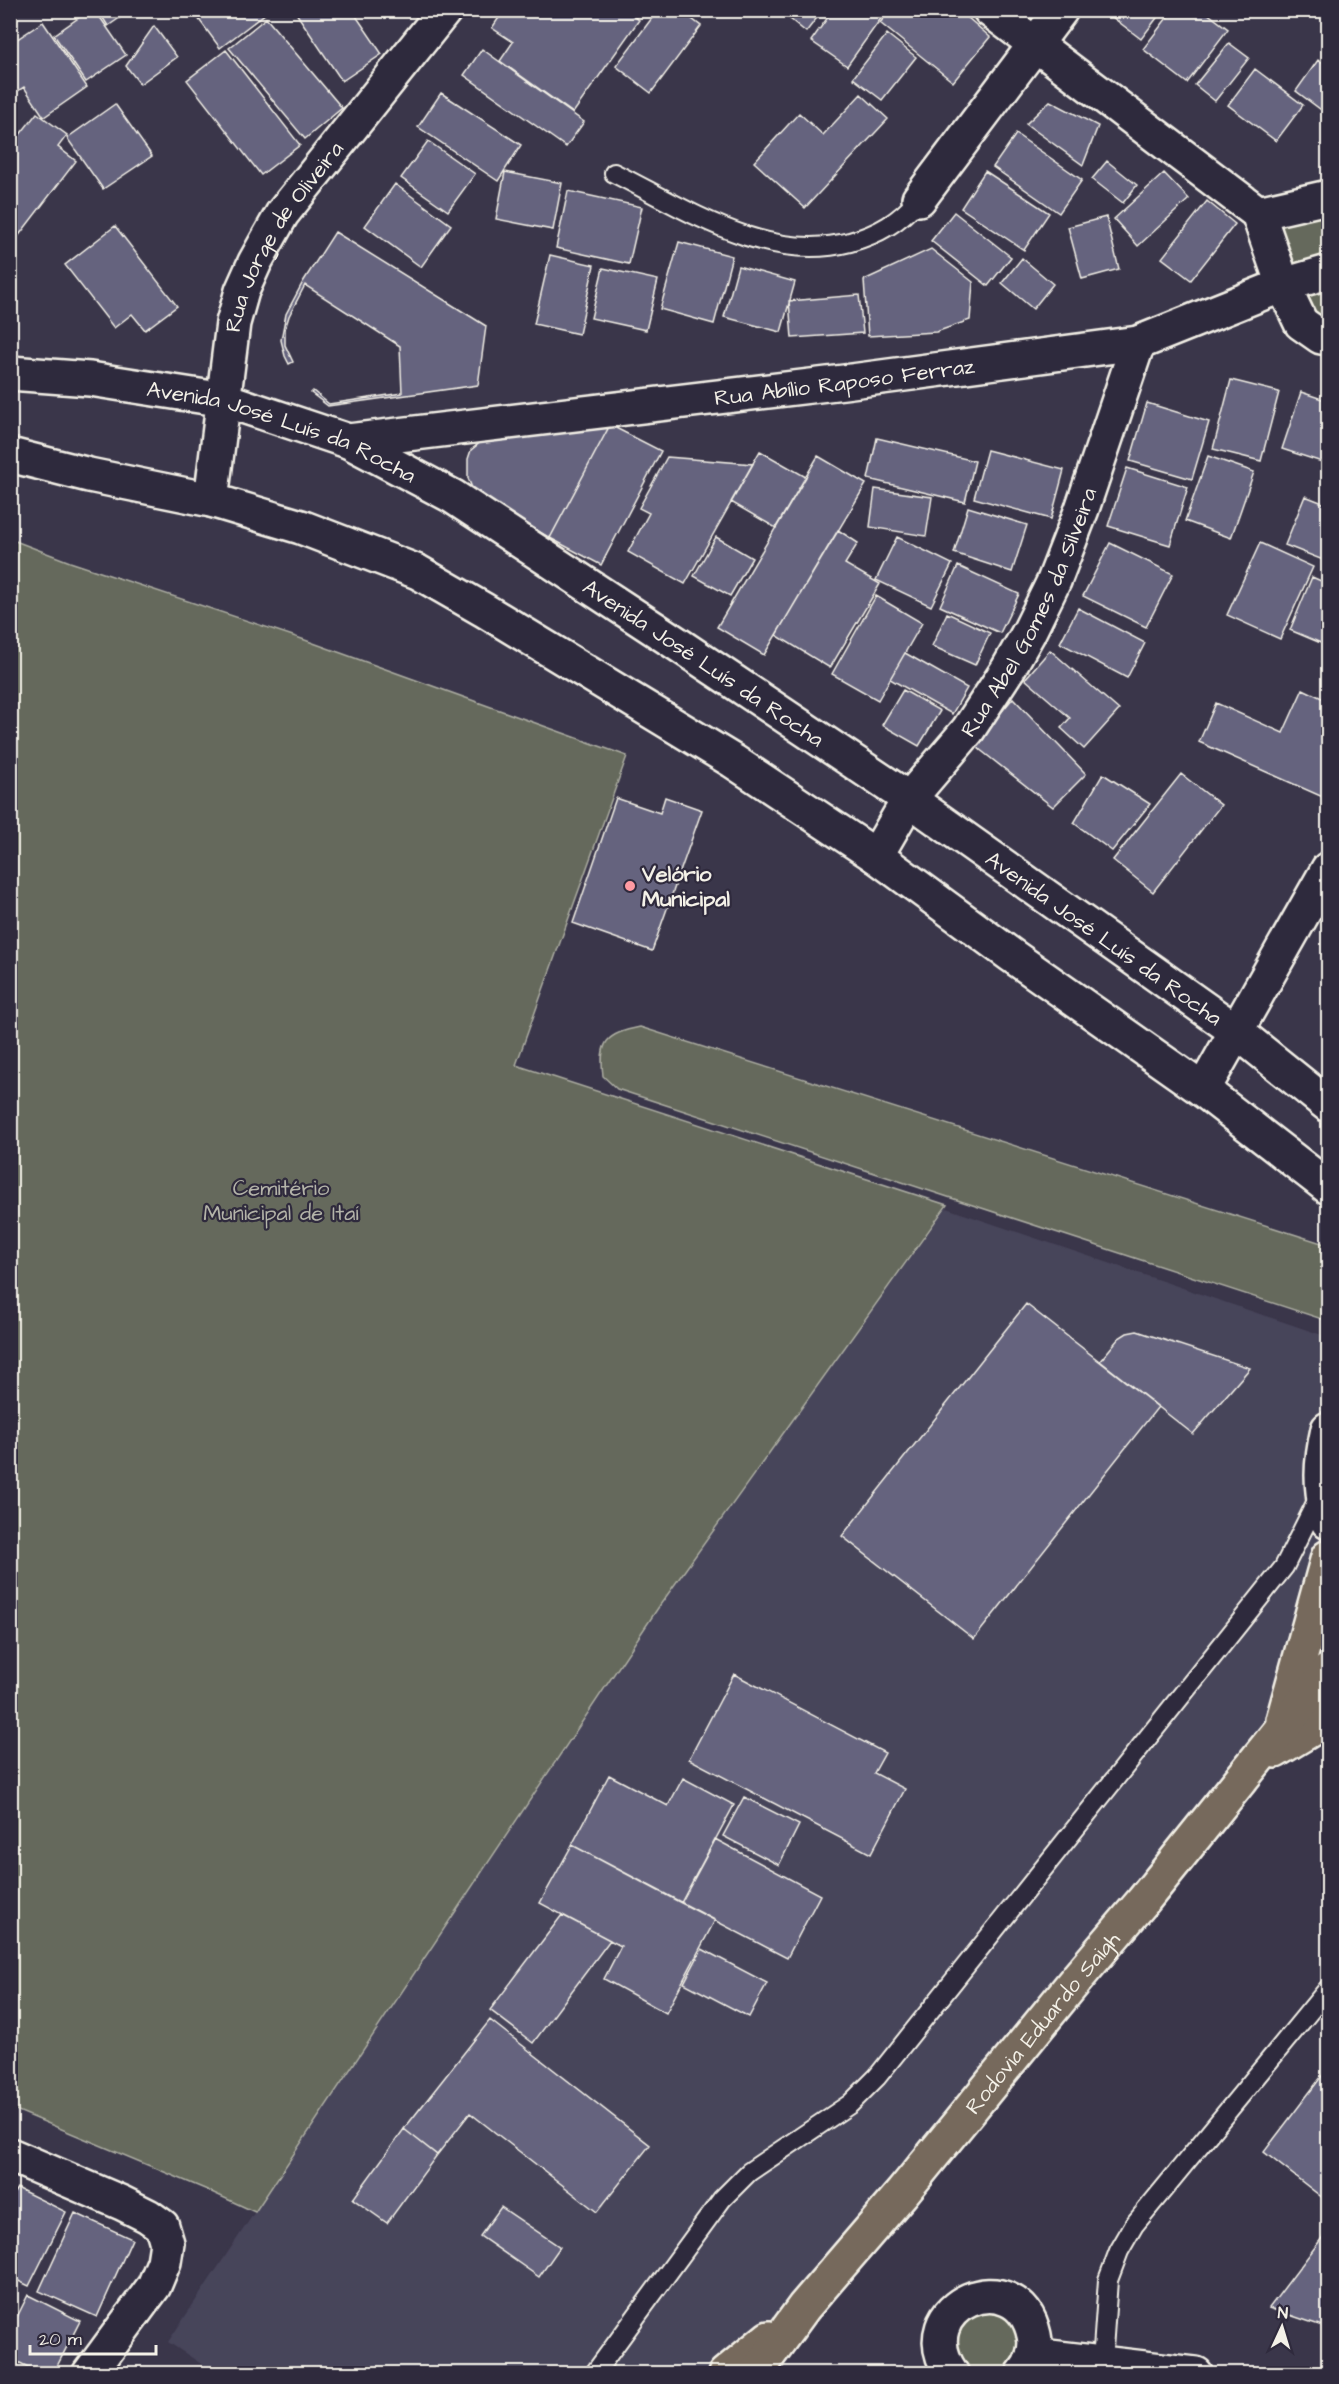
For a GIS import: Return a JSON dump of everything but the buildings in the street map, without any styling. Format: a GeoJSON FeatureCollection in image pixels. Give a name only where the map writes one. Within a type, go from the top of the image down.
{"type":"FeatureCollection","features":[{"type":"Feature","properties":{"kind":"highway"},"geometry":{"type":"LineString","coordinates":[[1280,1734],[1329,1557]]}},
{"type":"Feature","properties":{"kind":"highway","name":"Rodovia Eduardo Saigh"},"geometry":{"type":"LineString","coordinates":[[755,2373],[804,2307],[902,2193],[1258,1761],[1329,1671]]}},
{"type":"Feature","properties":{"kind":"highway"},"geometry":{"type":"LineString","coordinates":[[1258,1761],[1329,1719]]}},
{"type":"Feature","properties":{"kind":"highway"},"geometry":{"type":"LineString","coordinates":[[725,2373],[804,2307]]}},
{"type":"Feature","properties":{"kind":"highway"},"geometry":{"type":"LineString","coordinates":[[774,2373],[804,2307]]}},
{"type":"Feature","properties":{"kind":"street","name":"Rua Jorge de Oliveira"},"geometry":{"type":"LineString","coordinates":[[211,500],[233,323],[242,291],[255,262],[282,214],[445,10]]}},
{"type":"Feature","properties":{"kind":"street"},"geometry":{"type":"LineString","coordinates":[[990,10],[1258,213],[1283,285],[1301,323],[1321,337],[1329,338]]}},
{"type":"Feature","properties":{"kind":"street"},"geometry":{"type":"LineString","coordinates":[[919,200],[1061,10]]}},
{"type":"Feature","properties":{"kind":"street"},"geometry":{"type":"LineString","coordinates":[[1258,213],[1329,197]]}},
{"type":"Feature","properties":{"kind":"street","name":"Rua Abílio Raposo Ferraz"},"geometry":{"type":"LineString","coordinates":[[348,441],[844,382],[1138,343],[1283,285],[1329,272]]}},
{"type":"Feature","properties":{"kind":"street","name":"Rua Abel Gomes da Silveira"},"geometry":{"type":"LineString","coordinates":[[876,856],[909,799],[968,730],[1029,632],[1054,581],[1082,509],[1138,343]]}},
{"type":"Feature","properties":{"kind":"street","name":"Avenida José Luís da Rocha"},"geometry":{"type":"LineString","coordinates":[[11,379],[90,379],[225,400],[348,441],[452,496],[676,642],[909,799],[1236,1030],[1329,1105]]}},
{"type":"Feature","properties":{"kind":"street"},"geometry":{"type":"LineString","coordinates":[[10,455],[89,475],[211,500],[301,527],[418,572],[484,609],[733,761],[876,856],[1011,955],[1203,1090],[1329,1187]]}},
{"type":"Feature","properties":{"kind":"street"},"geometry":{"type":"LineString","coordinates":[[1203,1090],[1329,868]]}},
{"type":"Feature","properties":{"kind":"street"},"geometry":{"type":"LineString","coordinates":[[1325,1507],[1321,1458],[1329,1429]]}},
{"type":"Feature","properties":{"kind":"street"},"geometry":{"type":"LineString","coordinates":[[10,2155],[122,2203],[162,2226],[167,2243],[164,2262],[154,2286],[89,2373]]}},
{"type":"Feature","properties":{"kind":"street"},"geometry":{"type":"LineString","coordinates":[[952,2373],[940,2348],[941,2333],[946,2319],[956,2307],[982,2295],[997,2296],[1011,2301],[1023,2310],[1031,2323],[1035,2338],[1028,2364],[1102,2363],[1196,2373]]}},
{"type":"Feature","properties":{"kind":"lane"},"geometry":{"type":"LineString","coordinates":[[614,173],[711,222],[754,239],[786,247],[827,246],[861,239],[884,231],[906,214],[919,200]]}},
{"type":"Feature","properties":{"kind":"lane"},"geometry":{"type":"LineString","coordinates":[[594,2373],[722,2199],[749,2172],[850,2104],[877,2077],[1284,1567],[1325,1507]]}},
{"type":"Feature","properties":{"kind":"lane"},"geometry":{"type":"LineString","coordinates":[[1102,2363],[1108,2280],[1119,2252],[1134,2225],[1329,1989]]}},
{"type":"Feature","properties":{"kind":"shaded area"},"geometry":{"type":"Polygon","coordinates":[[[946,1208],[1328,1337],[1328,1657],[752,2373],[215,2373],[168,2342],[660,1605],[946,1208]]]}},
{"type":"Feature","properties":{"kind":"green space"},"geometry":{"type":"Polygon","coordinates":[[[1328,206],[1328,323],[1307,307],[1271,221],[1328,206]]]}},
{"type":"Feature","properties":{"kind":"green space","name":"Cemitério Municipal de Itaí"},"geometry":{"type":"Polygon","coordinates":[[[10,539],[70,562],[302,639],[627,756],[516,1065],[947,1205],[660,1605],[255,2212],[11,2108],[10,539]]]}},
{"type":"Feature","properties":{"kind":"green space"},"geometry":{"type":"Polygon","coordinates":[[[640,1027],[1328,1245],[1328,1321],[617,1089],[603,1076],[604,1047],[612,1036],[640,1027]]]}},
{"type":"Feature","properties":{"kind":"green space"},"geometry":{"type":"Polygon","coordinates":[[[997,2305],[1026,2341],[1009,2373],[967,2373],[950,2336],[954,2324],[997,2305]]]}},
{"type":"Feature","properties":{"kind":"place","name":"Velório Municipal"},"geometry":{"type":"Point","coordinates":[630,886]}}]}
